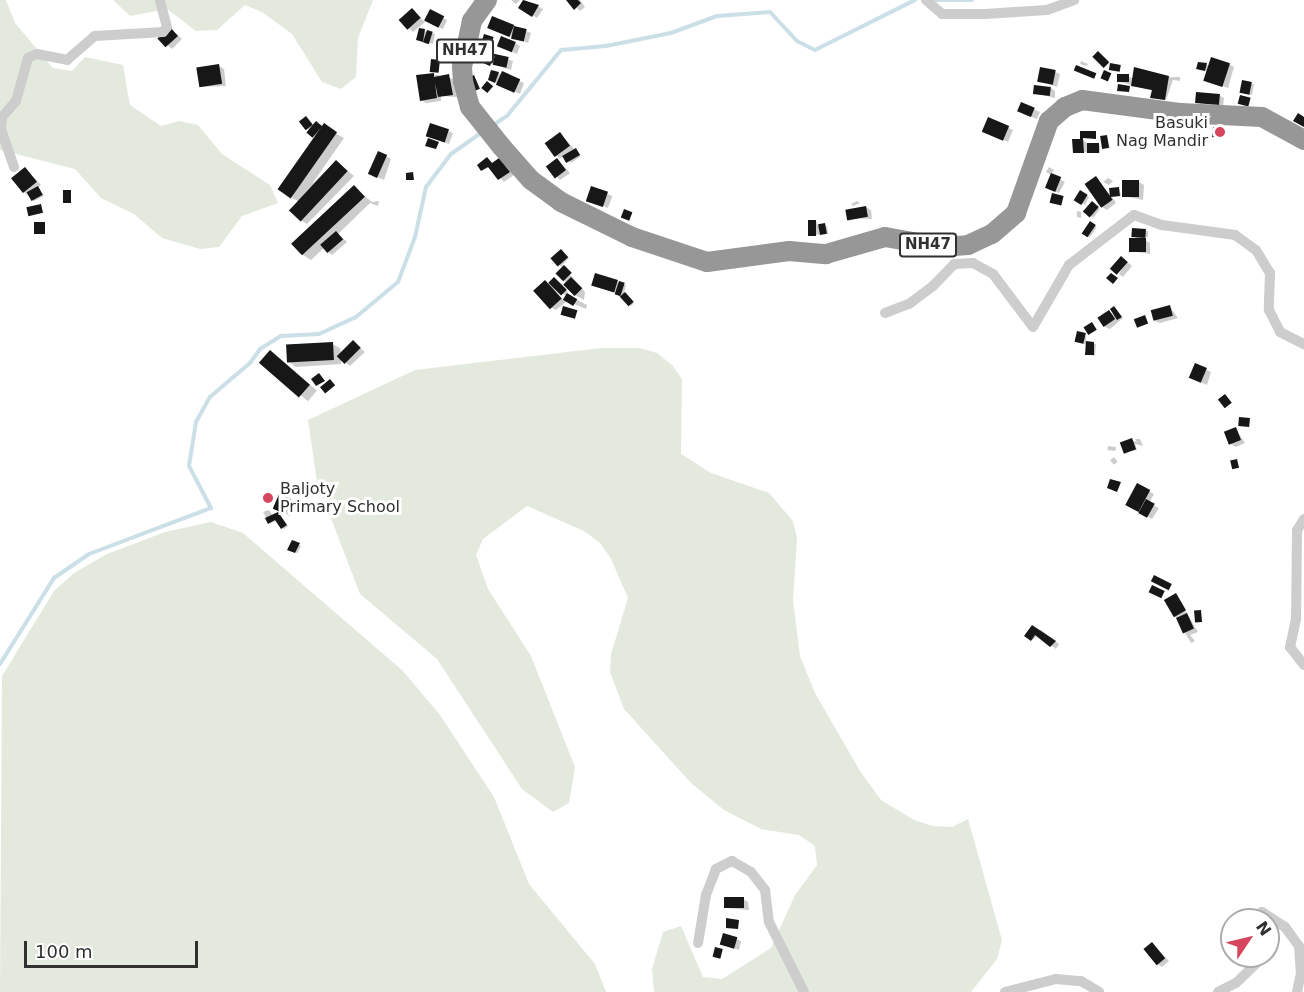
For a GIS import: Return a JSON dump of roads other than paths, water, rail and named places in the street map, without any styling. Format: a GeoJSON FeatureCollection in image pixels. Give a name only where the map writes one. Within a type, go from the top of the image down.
{"type":"FeatureCollection","features":[{"type":"Feature","properties":{"kind":"highway","name":"NH47"},"geometry":{"type":"LineString","coordinates":[[487,0],[472,21],[462,67],[470,107],[501,146],[531,180],[561,202],[632,237],[707,262],[789,251],[826,254],[885,237],[941,247],[968,245],[992,234],[1016,213],[1049,121],[1065,107],[1082,100],[1181,113],[1262,117],[1304,140]]}},
{"type":"Feature","properties":{"kind":"street"},"geometry":{"type":"LineString","coordinates":[[14,167],[3,139],[2,117],[16,101],[28,58],[37,54],[67,60],[95,36],[162,32],[167,27],[160,0]]}},
{"type":"Feature","properties":{"kind":"street"},"geometry":{"type":"LineString","coordinates":[[926,0],[942,14],[985,14],[1047,10],[1074,0]]}},
{"type":"Feature","properties":{"kind":"street"},"geometry":{"type":"LineString","coordinates":[[885,313],[909,304],[933,286],[954,264],[973,263],[993,274],[1033,327],[1069,265],[1134,215],[1162,225],[1235,235],[1256,250],[1270,273],[1269,310],[1280,332],[1304,344]]}},
{"type":"Feature","properties":{"kind":"street"},"geometry":{"type":"LineString","coordinates":[[1304,519],[1297,530],[1296,619],[1290,647],[1304,665]]}},
{"type":"Feature","properties":{"kind":"street"},"geometry":{"type":"LineString","coordinates":[[698,943],[706,895],[716,869],[732,861],[751,872],[765,891],[769,922],[804,992]]}},
{"type":"Feature","properties":{"kind":"street"},"geometry":{"type":"LineString","coordinates":[[1280,924],[1299,946],[1301,973],[1297,992]]}},
{"type":"Feature","properties":{"kind":"street"},"geometry":{"type":"LineString","coordinates":[[1218,992],[1236,983],[1252,968]]}},
{"type":"Feature","properties":{"kind":"street"},"geometry":{"type":"LineString","coordinates":[[1005,992],[1056,979],[1082,981],[1099,992]]}},
{"type":"Feature","properties":{"kind":"waterway"},"geometry":{"type":"LineString","coordinates":[[492,126],[507,116],[561,50],[606,46],[671,33],[717,16],[770,12],[797,41],[815,50],[915,0]]}},
{"type":"Feature","properties":{"kind":"waterway"},"geometry":{"type":"LineString","coordinates":[[934,0],[972,0]]}},
{"type":"Feature","properties":{"kind":"waterway"},"geometry":{"type":"LineString","coordinates":[[0,664],[54,578],[89,554],[211,508],[189,466],[196,422],[210,397],[250,363],[260,349],[281,336],[319,334],[356,317],[398,282],[415,237],[426,187],[451,154],[483,132]]}},
{"type":"Feature","properties":{"kind":"place","name":"Basuki Nag Mandir"},"geometry":{"type":"Point","coordinates":[1220,132]}},
{"type":"Feature","properties":{"kind":"place","name":"Baljoty Primary School"},"geometry":{"type":"Point","coordinates":[268,498]}}]}
